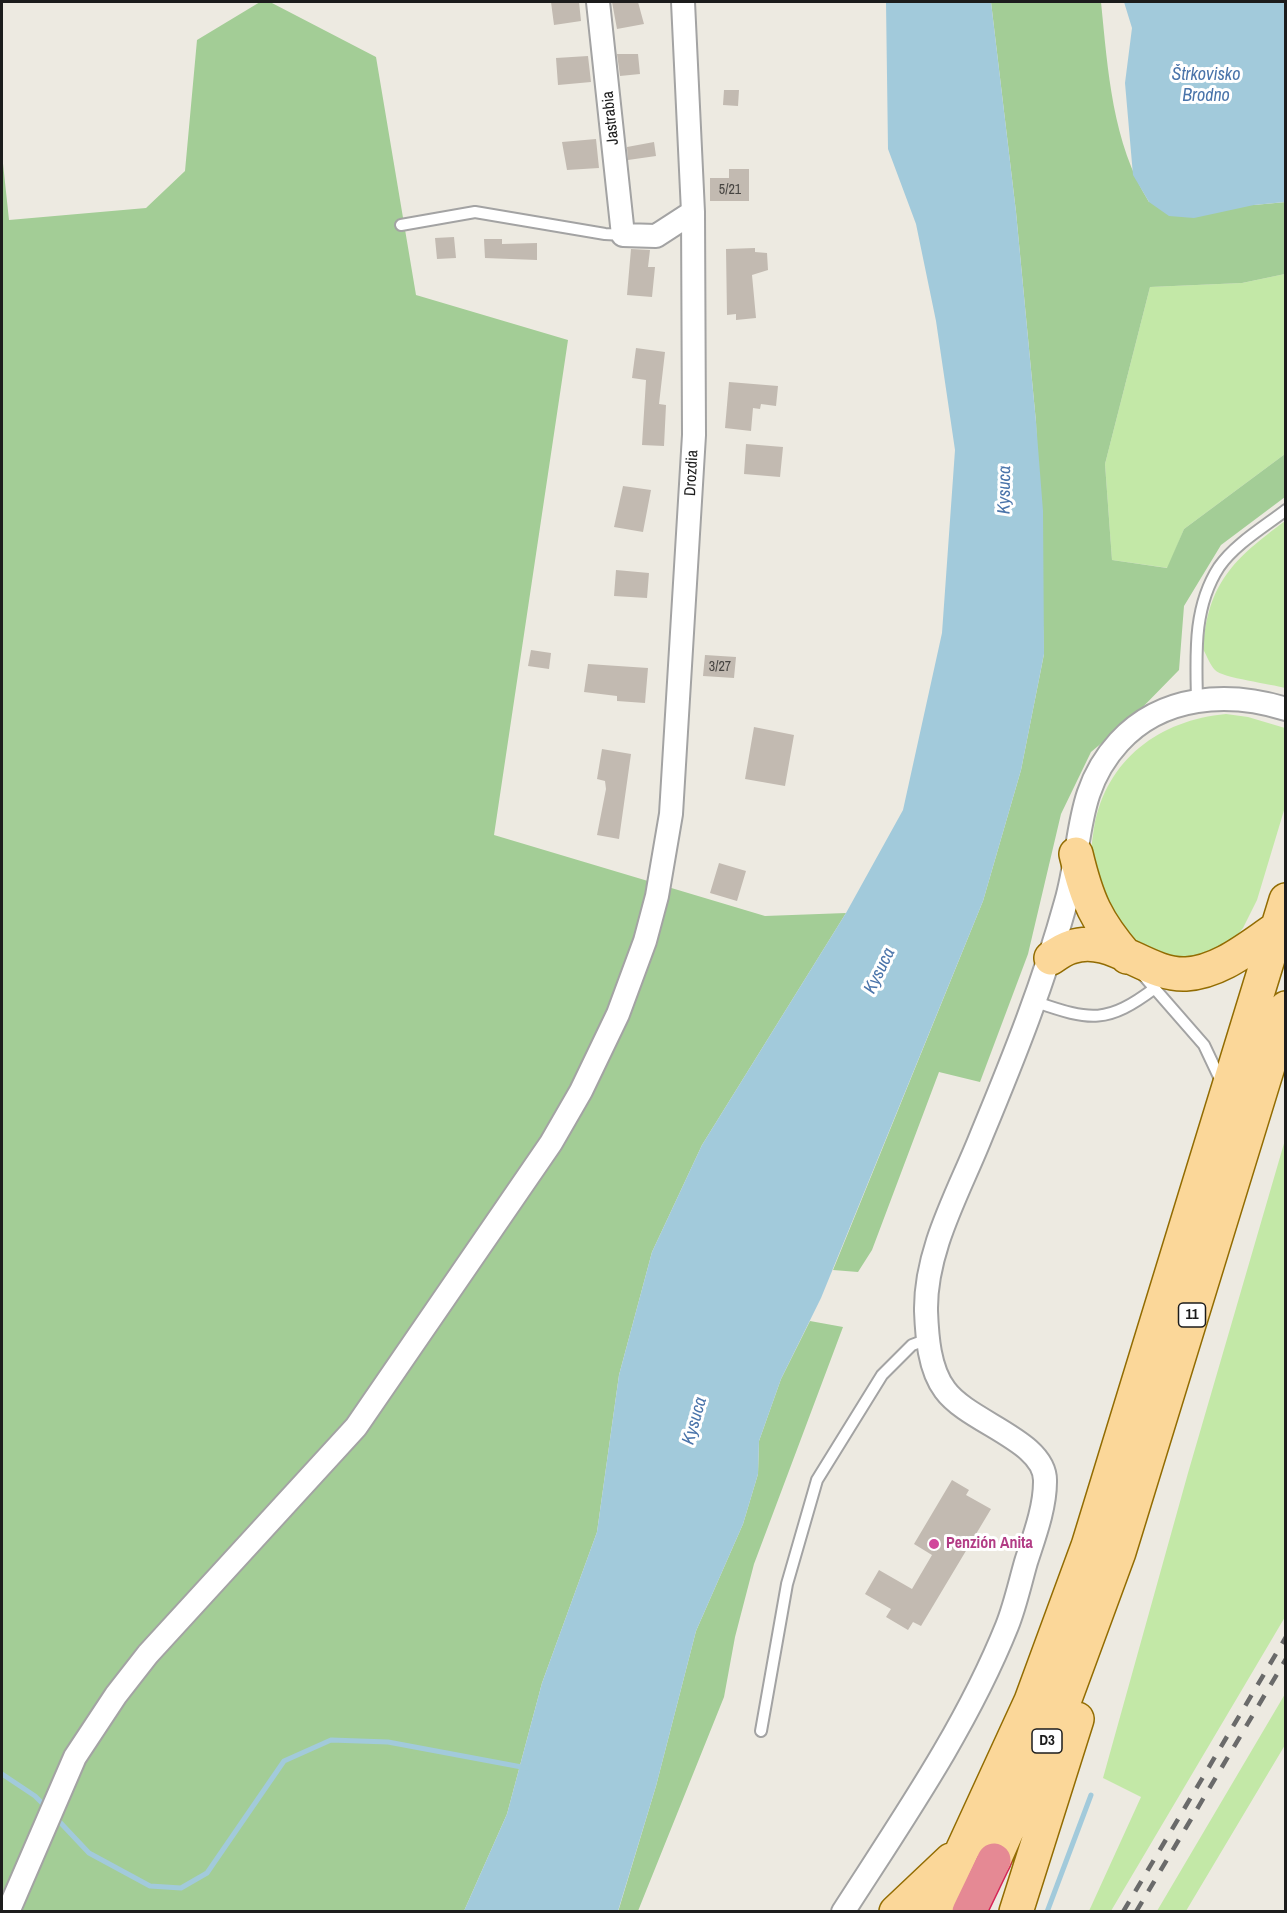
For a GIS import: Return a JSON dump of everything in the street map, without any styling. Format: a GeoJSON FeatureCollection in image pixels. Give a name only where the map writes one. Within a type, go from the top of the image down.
{"type":"FeatureCollection","features":[{"type":"Feature","properties":{"kind":"highway","name":"D3"},"geometry":{"type":"LineString","coordinates":[[969,1911],[980,1853]]}},
{"type":"Feature","properties":{"kind":"main road"},"geometry":{"type":"LineString","coordinates":[[1076,854],[1091,906],[1104,930],[1127,957]]}},
{"type":"Feature","properties":{"kind":"main road"},"geometry":{"type":"LineString","coordinates":[[1051,958],[1071,947],[1085,944],[1100,946],[1159,971],[1186,974],[1210,969],[1229,960],[1281,915]]}},
{"type":"Feature","properties":{"kind":"main road","name":"11"},"geometry":{"type":"LineString","coordinates":[[980,1853],[1031,1701],[1088,1546],[1281,915]]}},
{"type":"Feature","properties":{"kind":"main road","name":"11"},"geometry":{"type":"LineString","coordinates":[[1094,1621],[1169,1393],[1286,1008]]}},
{"type":"Feature","properties":{"kind":"main road"},"geometry":{"type":"LineString","coordinates":[[1016,1911],[1101,1650],[1094,1621]]}},
{"type":"Feature","properties":{"kind":"main road","name":"D3"},"geometry":{"type":"LineString","coordinates":[[934,1911],[980,1853],[1062,1707],[1094,1621]]}},
{"type":"Feature","properties":{"kind":"main road"},"geometry":{"type":"LineString","coordinates":[[896,1911],[980,1853]]}},
{"type":"Feature","properties":{"kind":"street","name":"Jastrabia"},"geometry":{"type":"LineString","coordinates":[[598,2],[623,235]]}},
{"type":"Feature","properties":{"kind":"street","name":"Drozdia"},"geometry":{"type":"LineString","coordinates":[[8,1911],[75,1757],[116,1695],[148,1654],[356,1427],[551,1143],[581,1091],[618,1014],[645,941],[657,896],[672,803],[694,435],[693,212],[683,2]]}},
{"type":"Feature","properties":{"kind":"street"},"geometry":{"type":"LineString","coordinates":[[623,235],[656,236],[693,212]]}},
{"type":"Feature","properties":{"kind":"street"},"geometry":{"type":"LineString","coordinates":[[843,1911],[915,1800],[969,1704],[1007,1625],[1036,1529],[1046,1481],[1042,1463],[1034,1452],[963,1408],[943,1389],[933,1362],[929,1339],[927,1287],[931,1262],[1036,1002],[1051,958],[1068,895],[1076,854],[1080,815],[1096,773],[1120,740],[1155,715],[1197,700],[1233,697],[1279,707]]}},
{"type":"Feature","properties":{"kind":"lane"},"geometry":{"type":"LineString","coordinates":[[401,225],[475,212],[623,235]]}},
{"type":"Feature","properties":{"kind":"lane"},"geometry":{"type":"LineString","coordinates":[[1197,700],[1196,639],[1200,613],[1209,586],[1220,565],[1248,538],[1286,510]]}},
{"type":"Feature","properties":{"kind":"lane"},"geometry":{"type":"LineString","coordinates":[[1127,957],[1204,1045],[1218,1069],[1226,1099]]}},
{"type":"Feature","properties":{"kind":"lane"},"geometry":{"type":"LineString","coordinates":[[1036,1002],[1073,1015],[1101,1016],[1127,1009],[1155,988]]}},
{"type":"Feature","properties":{"kind":"lane"},"geometry":{"type":"LineString","coordinates":[[761,1731],[787,1584],[817,1480],[889,1367],[912,1345],[929,1339]]}},
{"type":"Feature","properties":{"kind":"green space"},"geometry":{"type":"Polygon","coordinates":[[[260,2],[270,2],[376,57],[416,295],[568,340],[494,835],[765,916],[846,913],[702,1145],[652,1252],[619,1375],[597,1532],[542,1683],[507,1814],[464,1911],[2,1911],[2,154],[9,220],[146,208],[185,171],[197,40],[260,2]]]}},
{"type":"Feature","properties":{"kind":"green space"},"geometry":{"type":"Polygon","coordinates":[[[991,2],[1101,2],[1110,80],[1119,131],[1137,179],[1149,202],[1254,205],[1286,202],[1285,274],[1242,283],[1150,287],[1105,464],[1112,560],[1167,568],[1184,529],[1285,454],[1285,497],[1221,545],[1184,606],[1179,670],[1134,716],[1091,752],[1061,814],[1028,954],[980,1082],[939,1072],[872,1250],[858,1272],[833,1270],[983,901],[1021,770],[1044,654],[1036,422],[1016,212],[991,2]]]}},
{"type":"Feature","properties":{"kind":"green space"},"geometry":{"type":"Polygon","coordinates":[[[1285,274],[1285,454],[1184,529],[1168,568],[1112,560],[1105,464],[1150,287],[1242,283],[1285,274]]]}},
{"type":"Feature","properties":{"kind":"green space"},"geometry":{"type":"Polygon","coordinates":[[[1285,521],[1285,688],[1219,673],[1212,666],[1203,649],[1211,606],[1227,574],[1251,548],[1285,521]]]}},
{"type":"Feature","properties":{"kind":"green space"},"geometry":{"type":"Polygon","coordinates":[[[1226,714],[1248,717],[1285,728],[1285,807],[1257,900],[1243,928],[1225,949],[1178,961],[1131,947],[1099,889],[1092,868],[1092,839],[1100,804],[1110,782],[1140,747],[1179,725],[1226,714]]]}},
{"type":"Feature","properties":{"kind":"green space"},"geometry":{"type":"Polygon","coordinates":[[[1285,1140],[1285,1617],[1111,1911],[1089,1911],[1141,1797],[1103,1778],[1188,1473],[1285,1140]]]}},
{"type":"Feature","properties":{"kind":"green space"},"geometry":{"type":"Polygon","coordinates":[[[810,1321],[843,1327],[754,1564],[735,1637],[724,1697],[638,1911],[618,1912],[656,1786],[696,1631],[743,1524],[758,1474],[759,1441],[781,1379],[810,1321]]]}},
{"type":"Feature","properties":{"kind":"green space"},"geometry":{"type":"Polygon","coordinates":[[[1285,1694],[1285,1745],[1186,1911],[1157,1911],[1285,1694]]]}},
{"type":"Feature","properties":{"kind":"water","name":"Kysuca"},"geometry":{"type":"Polygon","coordinates":[[[886,2],[991,2],[1016,212],[1043,511],[1044,654],[1021,770],[983,901],[821,1298],[781,1379],[759,1441],[758,1474],[743,1524],[696,1631],[656,1786],[618,1911],[464,1911],[507,1814],[542,1683],[597,1532],[619,1375],[652,1252],[702,1145],[846,913],[903,810],[942,633],[955,450],[936,321],[916,224],[888,149],[886,2]]]}},
{"type":"Feature","properties":{"kind":"water","name":"Štrkovisko Brodno"},"geometry":{"type":"Polygon","coordinates":[[[1124,2],[1285,2],[1285,202],[1254,205],[1194,218],[1169,216],[1149,202],[1133,175],[1125,83],[1132,28],[1124,2]]]}},
{"type":"Feature","properties":{"kind":"building"},"geometry":{"type":"Polygon","coordinates":[[[551,2],[579,2],[581,21],[554,25],[551,2]]]}},
{"type":"Feature","properties":{"kind":"building"},"geometry":{"type":"Polygon","coordinates":[[[612,2],[638,2],[644,24],[617,29],[612,2]]]}},
{"type":"Feature","properties":{"kind":"building"},"geometry":{"type":"Polygon","coordinates":[[[617,54],[638,54],[640,74],[620,76],[617,54]]]}},
{"type":"Feature","properties":{"kind":"building"},"geometry":{"type":"Polygon","coordinates":[[[588,56],[591,82],[558,85],[556,58],[588,56]]]}},
{"type":"Feature","properties":{"kind":"building"},"geometry":{"type":"Polygon","coordinates":[[[724,90],[739,90],[738,106],[723,105],[724,90]]]}},
{"type":"Feature","properties":{"kind":"building"},"geometry":{"type":"Polygon","coordinates":[[[596,139],[599,168],[567,170],[562,142],[596,139]]]}},
{"type":"Feature","properties":{"kind":"building"},"geometry":{"type":"Polygon","coordinates":[[[654,142],[656,156],[628,160],[627,147],[654,142]]]}},
{"type":"Feature","properties":{"kind":"building"},"geometry":{"type":"Polygon","coordinates":[[[729,169],[749,169],[749,201],[710,201],[710,178],[729,178],[729,169]]]}},
{"type":"Feature","properties":{"kind":"building"},"geometry":{"type":"Polygon","coordinates":[[[454,237],[456,258],[437,259],[435,238],[454,237]]]}},
{"type":"Feature","properties":{"kind":"building"},"geometry":{"type":"Polygon","coordinates":[[[484,239],[502,239],[502,244],[537,243],[537,260],[485,258],[484,239]]]}},
{"type":"Feature","properties":{"kind":"building"},"geometry":{"type":"Polygon","coordinates":[[[755,248],[755,252],[767,253],[768,270],[752,275],[756,318],[736,320],[736,314],[727,315],[726,249],[755,248]]]}},
{"type":"Feature","properties":{"kind":"building"},"geometry":{"type":"Polygon","coordinates":[[[631,249],[650,250],[648,267],[655,267],[652,297],[627,295],[631,249]]]}},
{"type":"Feature","properties":{"kind":"building"},"geometry":{"type":"Polygon","coordinates":[[[636,348],[665,352],[659,404],[666,405],[664,446],[642,445],[646,380],[632,378],[636,348]]]}},
{"type":"Feature","properties":{"kind":"building"},"geometry":{"type":"Polygon","coordinates":[[[729,382],[778,386],[776,406],[761,404],[760,409],[753,408],[751,431],[725,428],[729,382]]]}},
{"type":"Feature","properties":{"kind":"building"},"geometry":{"type":"Polygon","coordinates":[[[746,444],[783,447],[780,477],[744,474],[746,444]]]}},
{"type":"Feature","properties":{"kind":"building"},"geometry":{"type":"Polygon","coordinates":[[[623,486],[651,490],[643,532],[614,527],[623,486]]]}},
{"type":"Feature","properties":{"kind":"building"},"geometry":{"type":"Polygon","coordinates":[[[616,570],[649,573],[647,598],[614,596],[616,570]]]}},
{"type":"Feature","properties":{"kind":"building"},"geometry":{"type":"Polygon","coordinates":[[[531,650],[551,653],[549,669],[528,666],[531,650]]]}},
{"type":"Feature","properties":{"kind":"building"},"geometry":{"type":"Polygon","coordinates":[[[705,655],[736,657],[734,678],[703,676],[705,655]]]}},
{"type":"Feature","properties":{"kind":"building"},"geometry":{"type":"Polygon","coordinates":[[[588,664],[648,668],[645,703],[617,701],[617,696],[584,692],[588,664]]]}},
{"type":"Feature","properties":{"kind":"building"},"geometry":{"type":"Polygon","coordinates":[[[754,727],[794,735],[785,786],[745,779],[754,727]]]}},
{"type":"Feature","properties":{"kind":"building"},"geometry":{"type":"Polygon","coordinates":[[[602,749],[631,754],[619,839],[597,835],[606,789],[605,781],[597,779],[602,749]]]}},
{"type":"Feature","properties":{"kind":"building"},"geometry":{"type":"Polygon","coordinates":[[[719,863],[746,871],[737,901],[710,893],[719,863]]]}},
{"type":"Feature","properties":{"kind":"building"},"geometry":{"type":"Polygon","coordinates":[[[952,1480],[969,1490],[966,1495],[991,1509],[921,1626],[913,1622],[908,1630],[886,1617],[891,1609],[865,1594],[879,1570],[912,1589],[932,1555],[914,1544],[952,1480]]]}},
{"type":"Feature","properties":{"kind":"waterway"},"geometry":{"type":"LineString","coordinates":[[56,1818],[89,1853],[150,1886],[181,1888],[207,1873],[284,1761],[331,1740],[388,1742],[527,1768]]}},
{"type":"Feature","properties":{"kind":"waterway"},"geometry":{"type":"LineString","coordinates":[[2,1774],[35,1796],[46,1807]]}},
{"type":"Feature","properties":{"kind":"waterway"},"geometry":{"type":"LineString","coordinates":[[1047,1912],[1091,1795]]}},
{"type":"Feature","properties":{"kind":"railway"},"geometry":{"type":"LineString","coordinates":[[1123,1912],[1286,1637]]}},
{"type":"Feature","properties":{"kind":"railway"},"geometry":{"type":"LineString","coordinates":[[1136,1912],[1286,1659]]}},
{"type":"Feature","properties":{"kind":"place","name":"Penzión Anita"},"geometry":{"type":"Point","coordinates":[934,1544]}}]}
